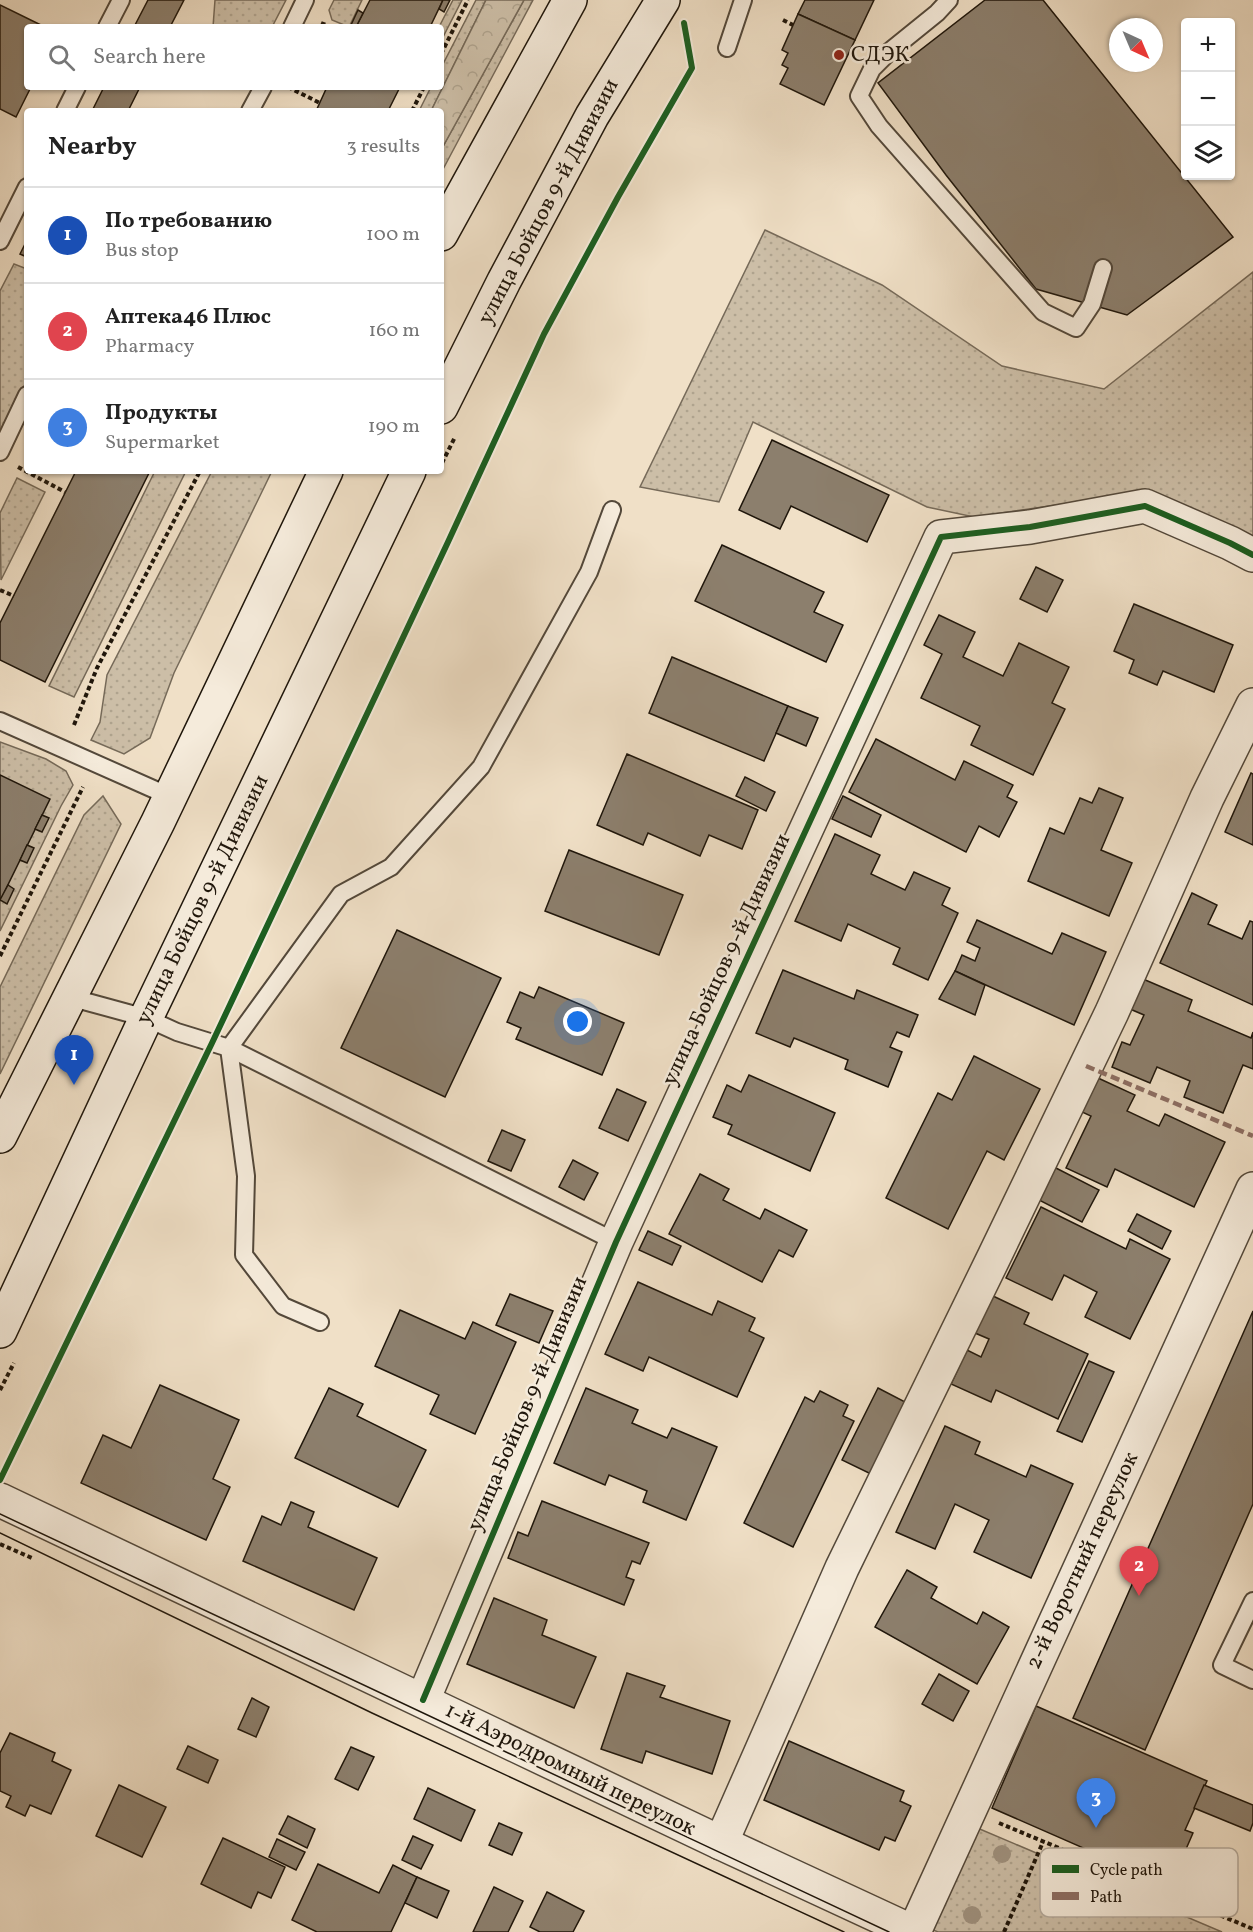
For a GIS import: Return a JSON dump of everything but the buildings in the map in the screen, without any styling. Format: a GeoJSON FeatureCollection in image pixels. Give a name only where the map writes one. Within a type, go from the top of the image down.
{"type":"FeatureCollection","features":[{"type":"Feature","properties":{"kind":"street"},"geometry":{"type":"LineString","coordinates":[[445,223],[570,0]]}},
{"type":"Feature","properties":{"kind":"street","name":"улица Бойцов 9-й Дивизии"},"geometry":{"type":"LineString","coordinates":[[444,401],[504,281],[592,116],[663,0]]}},
{"type":"Feature","properties":{"kind":"street"},"geometry":{"type":"LineString","coordinates":[[0,1136],[170,796],[325,474]]}},
{"type":"Feature","properties":{"kind":"street","name":"улица Бойцов 9-й Дивизии"},"geometry":{"type":"LineString","coordinates":[[0,1330],[146,1018],[408,474]]}},
{"type":"Feature","properties":{"kind":"street","name":"улица Бойцов 9-й Дивизии"},"geometry":{"type":"LineString","coordinates":[[423,1700],[616,1242],[941,537],[1030,526],[1145,506],[1253,555]]}},
{"type":"Feature","properties":{"kind":"street"},"geometry":{"type":"LineString","coordinates":[[721,1843],[842,1568],[1000,1247],[1112,1012],[1206,798],[1253,705]]}},
{"type":"Feature","properties":{"kind":"street","name":"2-й Воротний переулок"},"geometry":{"type":"LineString","coordinates":[[913,1932],[1253,1189]]}},
{"type":"Feature","properties":{"kind":"street","name":"1-й Аэродромный переулок"},"geometry":{"type":"LineString","coordinates":[[0,1500],[913,1932]]}},
{"type":"Feature","properties":{"kind":"lane"},"geometry":{"type":"LineString","coordinates":[[109,24],[121,0]]}},
{"type":"Feature","properties":{"kind":"lane"},"geometry":{"type":"LineString","coordinates":[[293,24],[305,0]]}},
{"type":"Feature","properties":{"kind":"lane"},"geometry":{"type":"LineString","coordinates":[[727,48],[743,0]]}},
{"type":"Feature","properties":{"kind":"lane"},"geometry":{"type":"LineString","coordinates":[[949,0],[872,69],[859,96],[879,126],[1043,312],[1076,328],[1092,304],[1103,268]]}},
{"type":"Feature","properties":{"kind":"lane"},"geometry":{"type":"LineString","coordinates":[[66,108],[76,90]]}},
{"type":"Feature","properties":{"kind":"lane"},"geometry":{"type":"LineString","coordinates":[[252,108],[261,90]]}},
{"type":"Feature","properties":{"kind":"lane"},"geometry":{"type":"LineString","coordinates":[[0,241],[24,193]]}},
{"type":"Feature","properties":{"kind":"lane"},"geometry":{"type":"LineString","coordinates":[[5,457],[24,403]]}},
{"type":"Feature","properties":{"kind":"lane"},"geometry":{"type":"LineString","coordinates":[[320,1322],[283,1306],[244,1255],[246,1176],[229,1048],[340,894],[391,867],[481,767],[589,572],[612,510]]}},
{"type":"Feature","properties":{"kind":"lane"},"geometry":{"type":"LineString","coordinates":[[0,721],[170,796]]}},
{"type":"Feature","properties":{"kind":"lane"},"geometry":{"type":"LineString","coordinates":[[69,997],[146,1018],[177,1032],[229,1048],[616,1242]]}},
{"type":"Feature","properties":{"kind":"lane"},"geometry":{"type":"LineString","coordinates":[[1253,1601],[1222,1665],[1253,1680]]}},
{"type":"Feature","properties":{"kind":"path"},"geometry":{"type":"LineString","coordinates":[[444,48],[468,0]]}},
{"type":"Feature","properties":{"kind":"path"},"geometry":{"type":"LineString","coordinates":[[783,20],[793,25]]}},
{"type":"Feature","properties":{"kind":"path"},"geometry":{"type":"LineString","coordinates":[[293,90],[320,103]]}},
{"type":"Feature","properties":{"kind":"path"},"geometry":{"type":"LineString","coordinates":[[414,108],[422,90]]}},
{"type":"Feature","properties":{"kind":"path"},"geometry":{"type":"LineString","coordinates":[[5,457],[24,468]]}},
{"type":"Feature","properties":{"kind":"path"},"geometry":{"type":"LineString","coordinates":[[34,474],[65,492]]}},
{"type":"Feature","properties":{"kind":"path"},"geometry":{"type":"LineString","coordinates":[[0,956],[83,786],[64,749],[97,668],[198,474]]}},
{"type":"Feature","properties":{"kind":"path"},"geometry":{"type":"LineString","coordinates":[[0,590],[14,596]]}},
{"type":"Feature","properties":{"kind":"path"},"geometry":{"type":"LineString","coordinates":[[0,1544],[32,1558]]}},
{"type":"Feature","properties":{"kind":"path"},"geometry":{"type":"LineString","coordinates":[[993,1821],[1057,1848]]}},
{"type":"Feature","properties":{"kind":"path"},"geometry":{"type":"LineString","coordinates":[[1040,1848],[1043,1842]]}},
{"type":"Feature","properties":{"kind":"path"},"geometry":{"type":"LineString","coordinates":[[1004,1932],[1040,1849]]}},
{"type":"Feature","properties":{"kind":"path"},"geometry":{"type":"LineString","coordinates":[[1224,1917],[1253,1929]]}},
{"type":"Feature","properties":{"kind":"green space"},"geometry":{"type":"Polygon","coordinates":[[[215,0],[286,0],[274,24],[213,24],[215,0]]]}},
{"type":"Feature","properties":{"kind":"green space"},"geometry":{"type":"Polygon","coordinates":[[[334,0],[362,0],[350,24],[342,24],[332,20],[329,10],[334,0]]]}},
{"type":"Feature","properties":{"kind":"green space"},"geometry":{"type":"Polygon","coordinates":[[[453,0],[462,0],[444,35],[444,24],[441,24],[453,0]]]}},
{"type":"Feature","properties":{"kind":"green space"},"geometry":{"type":"Polygon","coordinates":[[[476,0],[486,0],[444,85],[444,62],[476,0]]]}},
{"type":"Feature","properties":{"kind":"green space"},"geometry":{"type":"Polygon","coordinates":[[[486,0],[524,0],[444,145],[444,108],[432,108],[441,90],[444,90],[444,85],[486,0]]]}},
{"type":"Feature","properties":{"kind":"green space"},"geometry":{"type":"Polygon","coordinates":[[[524,0],[533,0],[444,167],[444,145],[524,0]]]}},
{"type":"Feature","properties":{"kind":"green space"},"geometry":{"type":"Polygon","coordinates":[[[430,90],[441,90],[432,108],[420,108],[430,90]]]}},
{"type":"Feature","properties":{"kind":"green space"},"geometry":{"type":"Polygon","coordinates":[[[765,230],[882,285],[1002,366],[1104,389],[1253,272],[1253,546],[1152,491],[974,517],[927,507],[753,422],[719,502],[640,487],[765,230]]]}},
{"type":"Feature","properties":{"kind":"green space"},"geometry":{"type":"Polygon","coordinates":[[[14,264],[24,268],[24,389],[0,440],[0,291],[14,264]]]}},
{"type":"Feature","properties":{"kind":"green space"},"geometry":{"type":"Polygon","coordinates":[[[154,474],[185,474],[74,697],[49,686],[154,474]]]}},
{"type":"Feature","properties":{"kind":"green space"},"geometry":{"type":"Polygon","coordinates":[[[210,474],[271,474],[174,673],[150,738],[124,754],[91,740],[100,722],[107,675],[210,474]]]}},
{"type":"Feature","properties":{"kind":"green space"},"geometry":{"type":"Polygon","coordinates":[[[17,478],[45,492],[1,580],[0,513],[17,478]]]}},
{"type":"Feature","properties":{"kind":"green space"},"geometry":{"type":"Polygon","coordinates":[[[0,742],[46,759],[66,771],[73,785],[0,931],[0,742]]]}},
{"type":"Feature","properties":{"kind":"green space"},"geometry":{"type":"Polygon","coordinates":[[[103,796],[121,824],[0,1074],[0,987],[84,815],[103,796]]]}},
{"type":"Feature","properties":{"kind":"green space"},"geometry":{"type":"Polygon","coordinates":[[[975,1827],[1040,1855],[1040,1917],[1187,1917],[1222,1932],[938,1932],[931,1929],[975,1827]]]}},
{"type":"Feature","properties":{"kind":"tram line"},"geometry":{"type":"LineString","coordinates":[[0,1514],[889,1932]]}},
{"type":"Feature","properties":{"kind":"tram line"},"geometry":{"type":"LineString","coordinates":[[0,1533],[372,1713],[844,1932]]}},
{"type":"Feature","properties":{"kind":"marked path"},"geometry":{"type":"LineString","coordinates":[[1086,1066],[1253,1136]]}},
{"type":"Feature","properties":{"kind":"cycle path"},"geometry":{"type":"LineString","coordinates":[[0,1480],[212,1043],[544,334],[618,197],[692,68],[684,23]]}},
{"type":"Feature","properties":{"kind":"cycle path"},"geometry":{"type":"LineString","coordinates":[[423,1700],[616,1242],[941,537],[1030,527],[1145,506],[1253,555]]}},
{"type":"Feature","properties":{"kind":"place","name":"СДЭК"},"geometry":{"type":"Point","coordinates":[839,55]}},
{"type":"Feature","properties":{"kind":"place","name":"По требованию"},"geometry":{"type":"Point","coordinates":[74,1085]}},
{"type":"Feature","properties":{"kind":"place","name":"Аптека46 Плюс"},"geometry":{"type":"Point","coordinates":[1139,1596]}},
{"type":"Feature","properties":{"kind":"place","name":"Продукты"},"geometry":{"type":"Point","coordinates":[1096,1828]}}]}
